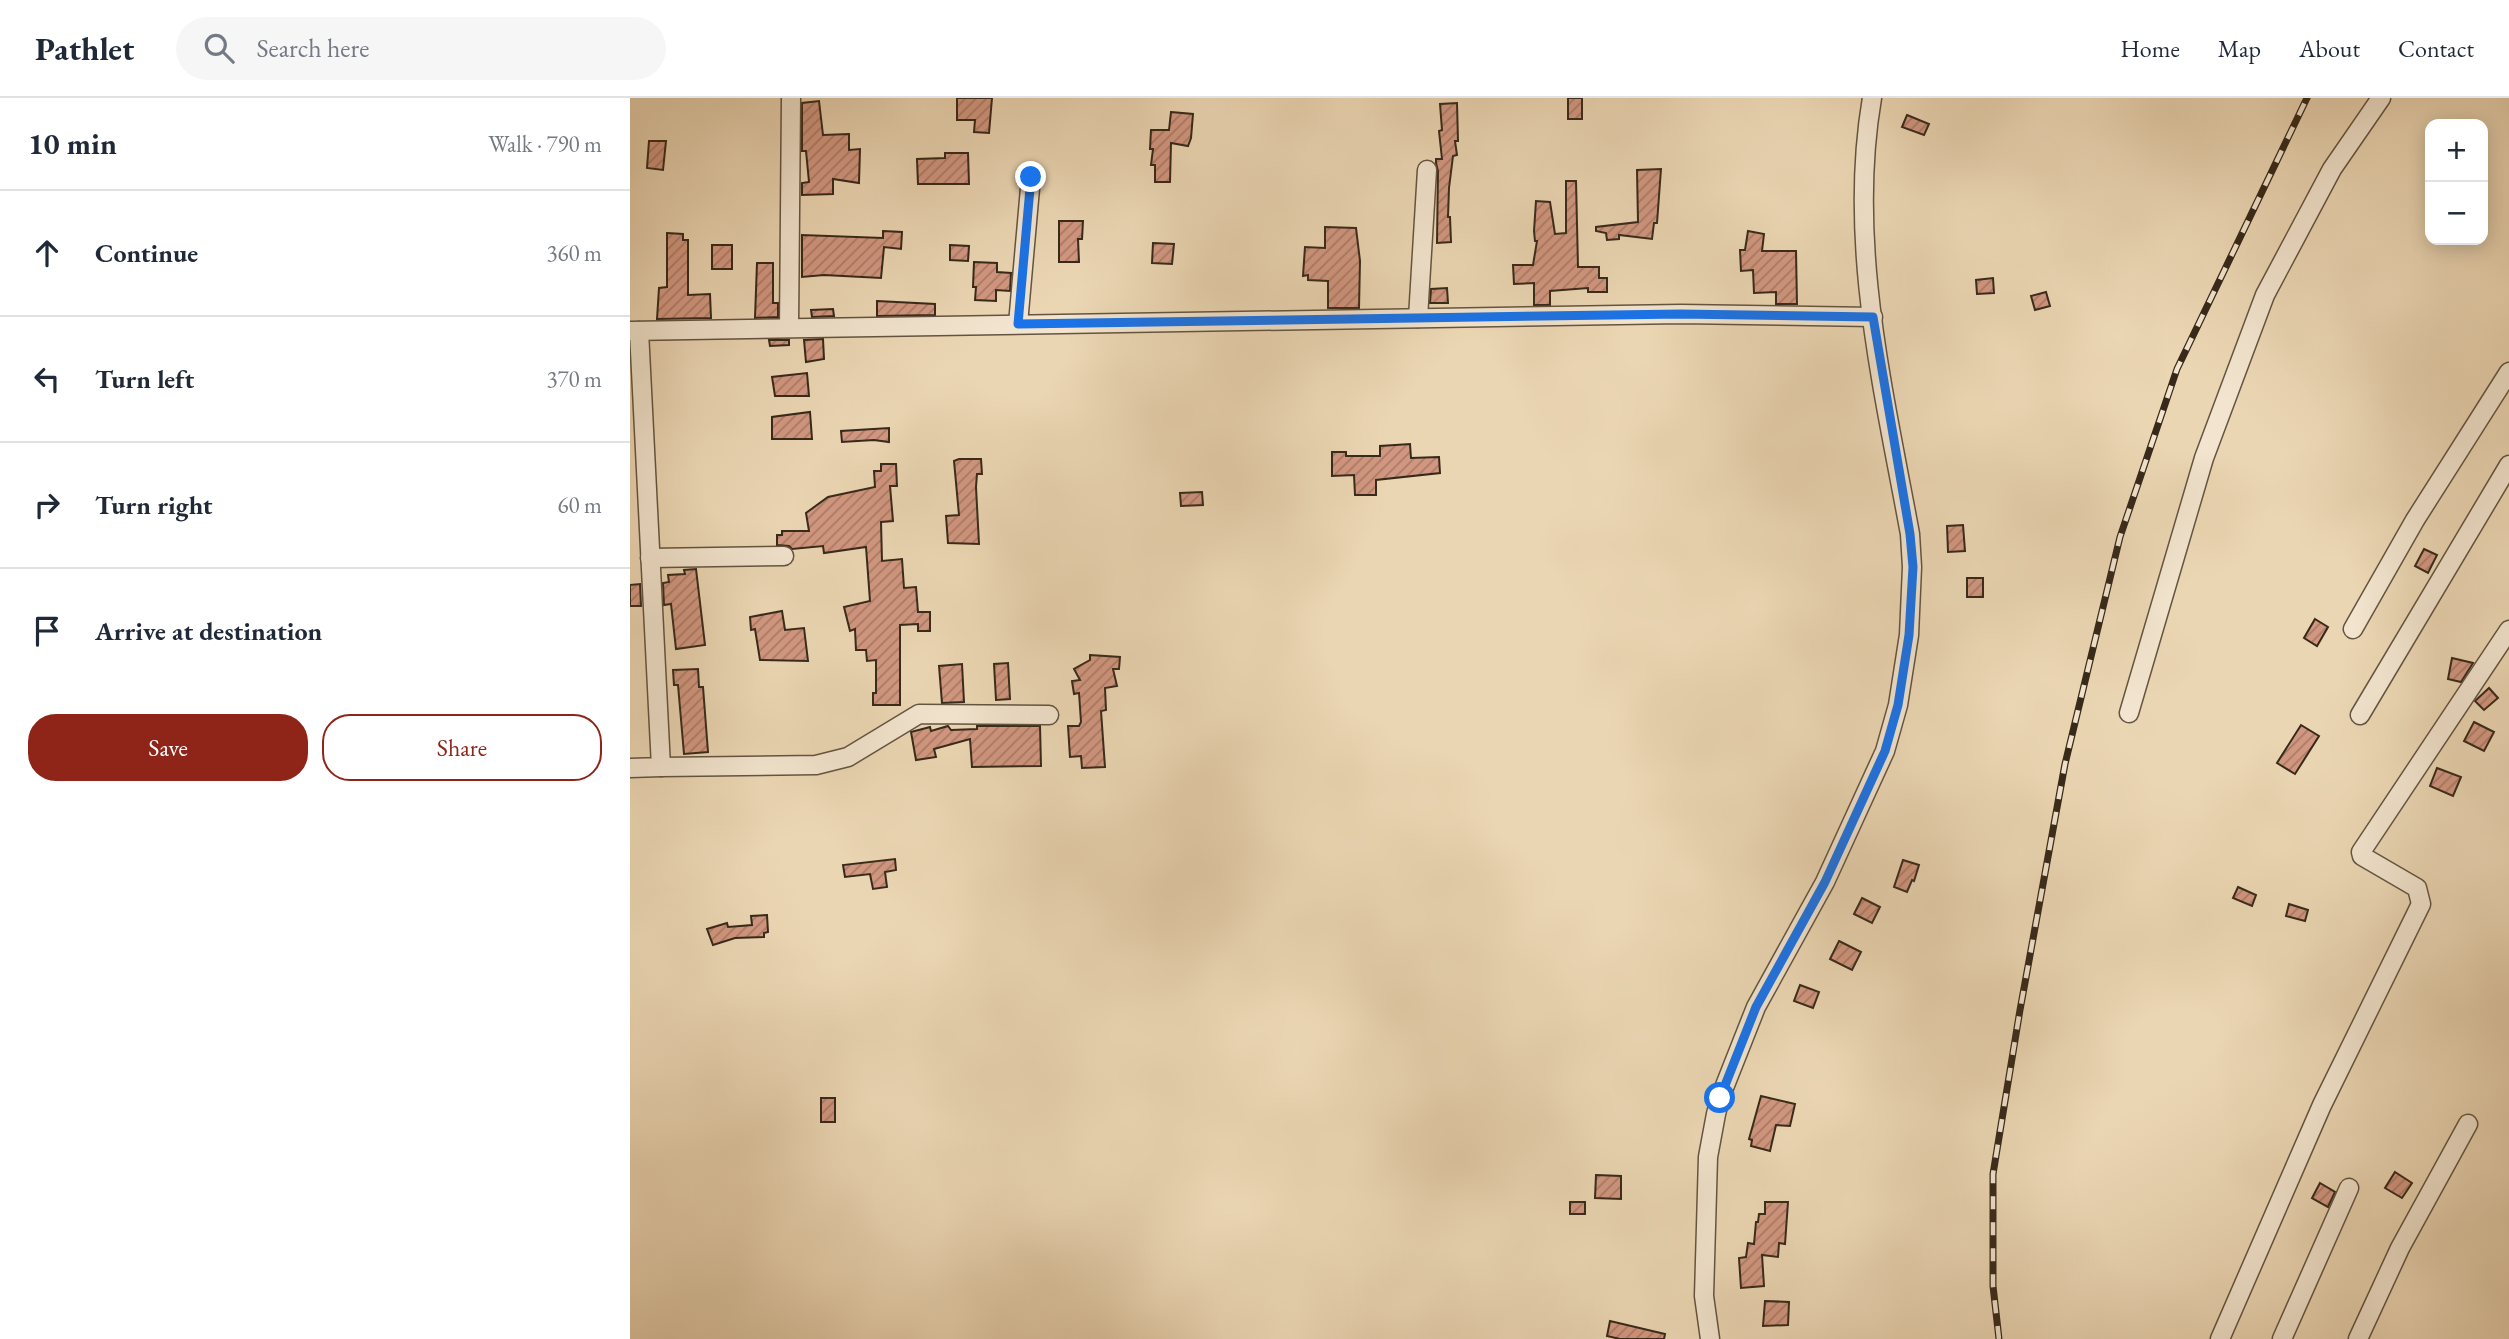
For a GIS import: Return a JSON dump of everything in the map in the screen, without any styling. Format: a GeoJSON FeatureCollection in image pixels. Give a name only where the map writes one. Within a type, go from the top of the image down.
{"type":"FeatureCollection","features":[{"type":"Feature","properties":{"kind":"street"},"geometry":{"type":"LineString","coordinates":[[789,328],[791,98]]}},
{"type":"Feature","properties":{"kind":"street"},"geometry":{"type":"LineString","coordinates":[[1710,1339],[1704,1296],[1708,1157],[1720,1098],[1756,1007],[1825,882],[1885,751],[1898,705],[1909,635],[1913,567],[1910,534],[1873,317],[1863,233],[1865,152],[1872,98]]}},
{"type":"Feature","properties":{"kind":"street"},"geometry":{"type":"LineString","coordinates":[[2129,713],[2204,458],[2265,295],[2332,169],[2381,98]]}},
{"type":"Feature","properties":{"kind":"street"},"geometry":{"type":"LineString","coordinates":[[1418,318],[1427,170]]}},
{"type":"Feature","properties":{"kind":"street"},"geometry":{"type":"LineString","coordinates":[[1018,324],[1031,177]]}},
{"type":"Feature","properties":{"kind":"street"},"geometry":{"type":"LineString","coordinates":[[662,766],[634,331],[1681,314],[1873,317]]}},
{"type":"Feature","properties":{"kind":"street"},"geometry":{"type":"LineString","coordinates":[[2353,629],[2415,520],[2509,372]]}},
{"type":"Feature","properties":{"kind":"street"},"geometry":{"type":"LineString","coordinates":[[2360,715],[2509,465]]}},
{"type":"Feature","properties":{"kind":"street"},"geometry":{"type":"LineString","coordinates":[[650,558],[784,556]]}},
{"type":"Feature","properties":{"kind":"street"},"geometry":{"type":"LineString","coordinates":[[2220,1339],[2322,1105],[2421,904],[2417,888],[2370,862],[2361,852],[2509,629]]}},
{"type":"Feature","properties":{"kind":"street"},"geometry":{"type":"LineString","coordinates":[[630,768],[816,765],[848,757],[919,715],[1049,715]]}},
{"type":"Feature","properties":{"kind":"street"},"geometry":{"type":"LineString","coordinates":[[2358,1339],[2400,1248],[2468,1124]]}},
{"type":"Feature","properties":{"kind":"street"},"geometry":{"type":"LineString","coordinates":[[2282,1339],[2349,1188]]}},
{"type":"Feature","properties":{"kind":"building"},"geometry":{"type":"Polygon","coordinates":[[[957,98],[992,98],[989,133],[974,132],[975,120],[957,120],[957,98]]]}},
{"type":"Feature","properties":{"kind":"building"},"geometry":{"type":"Polygon","coordinates":[[[1568,98],[1582,98],[1582,119],[1568,119],[1568,98]]]}},
{"type":"Feature","properties":{"kind":"building"},"geometry":{"type":"Polygon","coordinates":[[[819,101],[823,135],[849,134],[849,150],[860,149],[859,183],[833,179],[833,194],[802,195],[802,183],[809,182],[806,151],[802,151],[802,103],[819,101]]]}},
{"type":"Feature","properties":{"kind":"building"},"geometry":{"type":"Polygon","coordinates":[[[1457,103],[1457,155],[1453,156],[1449,188],[1451,242],[1437,243],[1436,159],[1442,159],[1440,104],[1457,103]]]}},
{"type":"Feature","properties":{"kind":"building"},"geometry":{"type":"Polygon","coordinates":[[[1171,112],[1193,114],[1191,138],[1188,146],[1171,143],[1170,182],[1155,182],[1155,165],[1151,165],[1151,130],[1169,130],[1171,112]]]}},
{"type":"Feature","properties":{"kind":"building"},"geometry":{"type":"Polygon","coordinates":[[[1907,115],[1929,124],[1924,135],[1902,127],[1907,115]]]}},
{"type":"Feature","properties":{"kind":"building"},"geometry":{"type":"Polygon","coordinates":[[[649,141],[666,141],[663,170],[647,168],[649,141]]]}},
{"type":"Feature","properties":{"kind":"building"},"geometry":{"type":"Polygon","coordinates":[[[945,153],[968,153],[969,184],[918,184],[917,159],[945,158],[945,153]]]}},
{"type":"Feature","properties":{"kind":"building"},"geometry":{"type":"Polygon","coordinates":[[[1661,169],[1657,223],[1654,223],[1652,239],[1619,235],[1619,239],[1607,240],[1606,233],[1596,231],[1596,227],[1638,222],[1637,170],[1661,169]]]}},
{"type":"Feature","properties":{"kind":"building"},"geometry":{"type":"Polygon","coordinates":[[[1566,181],[1576,181],[1578,267],[1599,267],[1599,278],[1607,278],[1607,292],[1588,292],[1588,288],[1550,291],[1550,305],[1534,305],[1534,283],[1514,284],[1513,265],[1533,265],[1537,241],[1534,231],[1536,201],[1550,202],[1555,234],[1566,233],[1566,181]]]}},
{"type":"Feature","properties":{"kind":"building"},"geometry":{"type":"Polygon","coordinates":[[[1059,221],[1083,221],[1082,239],[1078,239],[1079,262],[1059,262],[1059,221]]]}},
{"type":"Feature","properties":{"kind":"building"},"geometry":{"type":"Polygon","coordinates":[[[1325,227],[1356,228],[1360,261],[1359,308],[1328,308],[1328,281],[1308,280],[1308,275],[1303,276],[1305,247],[1325,248],[1325,227]]]}},
{"type":"Feature","properties":{"kind":"building"},"geometry":{"type":"Polygon","coordinates":[[[883,231],[902,232],[901,249],[884,247],[881,278],[824,275],[802,277],[802,235],[883,238],[883,231]]]}},
{"type":"Feature","properties":{"kind":"building"},"geometry":{"type":"Polygon","coordinates":[[[1748,231],[1764,234],[1762,251],[1796,251],[1797,304],[1776,304],[1776,292],[1754,293],[1753,270],[1741,271],[1740,250],[1745,250],[1748,231]]]}},
{"type":"Feature","properties":{"kind":"building"},"geometry":{"type":"Polygon","coordinates":[[[667,233],[683,234],[683,240],[688,240],[688,295],[710,294],[711,318],[657,319],[659,288],[667,287],[667,233]]]}},
{"type":"Feature","properties":{"kind":"building"},"geometry":{"type":"Polygon","coordinates":[[[1153,243],[1174,244],[1172,264],[1152,263],[1153,243]]]}},
{"type":"Feature","properties":{"kind":"building"},"geometry":{"type":"Polygon","coordinates":[[[712,245],[732,245],[732,269],[712,269],[712,245]]]}},
{"type":"Feature","properties":{"kind":"building"},"geometry":{"type":"Polygon","coordinates":[[[950,245],[969,246],[968,261],[950,260],[950,245]]]}},
{"type":"Feature","properties":{"kind":"building"},"geometry":{"type":"Polygon","coordinates":[[[974,262],[997,263],[997,272],[1011,273],[1010,291],[996,290],[996,301],[975,300],[974,262]]]}},
{"type":"Feature","properties":{"kind":"building"},"geometry":{"type":"Polygon","coordinates":[[[757,263],[773,263],[773,303],[778,303],[778,317],[755,318],[757,263]]]}},
{"type":"Feature","properties":{"kind":"building"},"geometry":{"type":"Polygon","coordinates":[[[1993,278],[1994,293],[1977,294],[1976,280],[1993,278]]]}},
{"type":"Feature","properties":{"kind":"building"},"geometry":{"type":"Polygon","coordinates":[[[1447,288],[1448,303],[1430,303],[1431,289],[1447,288]]]}},
{"type":"Feature","properties":{"kind":"building"},"geometry":{"type":"Polygon","coordinates":[[[2046,292],[2050,306],[2035,310],[2031,296],[2046,292]]]}},
{"type":"Feature","properties":{"kind":"building"},"geometry":{"type":"Polygon","coordinates":[[[877,301],[935,304],[935,315],[877,316],[877,301]]]}},
{"type":"Feature","properties":{"kind":"building"},"geometry":{"type":"Polygon","coordinates":[[[833,309],[834,316],[812,317],[811,310],[833,309]]]}},
{"type":"Feature","properties":{"kind":"building"},"geometry":{"type":"Polygon","coordinates":[[[823,339],[824,359],[806,362],[804,340],[823,339]]]}},
{"type":"Feature","properties":{"kind":"building"},"geometry":{"type":"Polygon","coordinates":[[[769,340],[789,340],[789,345],[770,346],[769,340]]]}},
{"type":"Feature","properties":{"kind":"building"},"geometry":{"type":"Polygon","coordinates":[[[807,373],[809,396],[775,396],[772,377],[807,373]]]}},
{"type":"Feature","properties":{"kind":"building"},"geometry":{"type":"Polygon","coordinates":[[[810,412],[812,439],[772,439],[772,417],[810,412]]]}},
{"type":"Feature","properties":{"kind":"building"},"geometry":{"type":"Polygon","coordinates":[[[889,428],[889,442],[842,442],[841,431],[889,428]]]}},
{"type":"Feature","properties":{"kind":"building"},"geometry":{"type":"Polygon","coordinates":[[[1410,444],[1411,458],[1439,457],[1440,473],[1376,480],[1376,495],[1355,495],[1354,475],[1332,476],[1332,452],[1346,452],[1346,456],[1380,456],[1380,446],[1410,444]]]}},
{"type":"Feature","properties":{"kind":"building"},"geometry":{"type":"Polygon","coordinates":[[[981,459],[982,474],[977,474],[976,487],[979,544],[948,543],[946,516],[959,515],[954,461],[981,459]]]}},
{"type":"Feature","properties":{"kind":"building"},"geometry":{"type":"Polygon","coordinates":[[[881,464],[896,464],[897,486],[890,486],[893,521],[881,522],[882,561],[902,559],[904,588],[916,587],[918,612],[930,612],[930,631],[918,631],[918,624],[900,625],[900,705],[873,705],[873,693],[876,693],[876,660],[867,661],[866,650],[856,650],[855,629],[850,631],[844,607],[870,601],[866,547],[824,553],[823,546],[792,549],[789,546],[777,545],[777,535],[782,535],[782,531],[809,531],[806,513],[828,497],[875,487],[874,471],[881,471],[881,464]]]}},
{"type":"Feature","properties":{"kind":"building"},"geometry":{"type":"Polygon","coordinates":[[[1202,492],[1203,505],[1181,506],[1180,493],[1202,492]]]}},
{"type":"Feature","properties":{"kind":"building"},"geometry":{"type":"Polygon","coordinates":[[[1963,525],[1965,551],[1948,552],[1947,526],[1963,525]]]}},
{"type":"Feature","properties":{"kind":"building"},"geometry":{"type":"Polygon","coordinates":[[[2424,549],[2437,555],[2428,573],[2415,566],[2424,549]]]}},
{"type":"Feature","properties":{"kind":"building"},"geometry":{"type":"Polygon","coordinates":[[[696,569],[705,645],[676,649],[671,604],[664,605],[663,583],[669,582],[668,575],[685,574],[684,570],[696,569]]]}},
{"type":"Feature","properties":{"kind":"building"},"geometry":{"type":"Polygon","coordinates":[[[1967,578],[1983,578],[1983,597],[1967,597],[1967,578]]]}},
{"type":"Feature","properties":{"kind":"building"},"geometry":{"type":"Polygon","coordinates":[[[640,584],[641,606],[630,606],[630,585],[640,584]]]}},
{"type":"Feature","properties":{"kind":"building"},"geometry":{"type":"Polygon","coordinates":[[[782,611],[785,630],[804,628],[808,661],[760,660],[755,629],[751,630],[750,617],[782,611]]]}},
{"type":"Feature","properties":{"kind":"building"},"geometry":{"type":"Polygon","coordinates":[[[2315,619],[2328,627],[2317,646],[2304,638],[2315,619]]]}},
{"type":"Feature","properties":{"kind":"building"},"geometry":{"type":"Polygon","coordinates":[[[1090,655],[1120,657],[1119,669],[1113,669],[1117,686],[1105,688],[1106,710],[1101,711],[1105,767],[1082,768],[1081,756],[1070,757],[1068,726],[1079,726],[1081,722],[1079,693],[1074,694],[1072,681],[1080,680],[1074,669],[1090,660],[1090,655]]]}},
{"type":"Feature","properties":{"kind":"building"},"geometry":{"type":"Polygon","coordinates":[[[2452,658],[2473,663],[2461,682],[2448,679],[2452,658]]]}},
{"type":"Feature","properties":{"kind":"building"},"geometry":{"type":"Polygon","coordinates":[[[1008,663],[1010,699],[996,700],[994,664],[1008,663]]]}},
{"type":"Feature","properties":{"kind":"building"},"geometry":{"type":"Polygon","coordinates":[[[962,664],[964,702],[942,703],[939,666],[962,664]]]}},
{"type":"Feature","properties":{"kind":"building"},"geometry":{"type":"Polygon","coordinates":[[[698,669],[699,687],[703,687],[708,752],[684,754],[678,685],[674,685],[673,670],[698,669]]]}},
{"type":"Feature","properties":{"kind":"building"},"geometry":{"type":"Polygon","coordinates":[[[2489,688],[2498,698],[2484,710],[2475,701],[2489,688]]]}},
{"type":"Feature","properties":{"kind":"building"},"geometry":{"type":"Polygon","coordinates":[[[2474,722],[2494,732],[2484,751],[2464,741],[2474,722]]]}},
{"type":"Feature","properties":{"kind":"building"},"geometry":{"type":"Polygon","coordinates":[[[2301,725],[2319,736],[2295,774],[2277,763],[2301,725]]]}},
{"type":"Feature","properties":{"kind":"building"},"geometry":{"type":"Polygon","coordinates":[[[948,726],[951,730],[977,729],[977,726],[1040,726],[1041,766],[972,767],[970,739],[934,749],[936,757],[916,760],[911,732],[930,727],[931,731],[948,726]]]}},
{"type":"Feature","properties":{"kind":"building"},"geometry":{"type":"Polygon","coordinates":[[[2437,768],[2461,777],[2453,796],[2430,786],[2437,768]]]}},
{"type":"Feature","properties":{"kind":"building"},"geometry":{"type":"Polygon","coordinates":[[[895,859],[896,870],[885,872],[887,887],[873,889],[870,874],[845,877],[843,865],[895,859]]]}},
{"type":"Feature","properties":{"kind":"building"},"geometry":{"type":"Polygon","coordinates":[[[1903,860],[1919,865],[1907,892],[1894,887],[1903,860]]]}},
{"type":"Feature","properties":{"kind":"building"},"geometry":{"type":"Polygon","coordinates":[[[2238,887],[2256,895],[2252,906],[2233,898],[2238,887]]]}},
{"type":"Feature","properties":{"kind":"building"},"geometry":{"type":"Polygon","coordinates":[[[1862,898],[1880,907],[1872,923],[1854,914],[1862,898]]]}},
{"type":"Feature","properties":{"kind":"building"},"geometry":{"type":"Polygon","coordinates":[[[2289,904],[2308,910],[2305,921],[2286,916],[2289,904]]]}},
{"type":"Feature","properties":{"kind":"building"},"geometry":{"type":"Polygon","coordinates":[[[767,915],[768,932],[764,933],[764,937],[735,938],[713,945],[707,929],[727,923],[728,927],[752,925],[751,916],[767,915]]]}},
{"type":"Feature","properties":{"kind":"building"},"geometry":{"type":"Polygon","coordinates":[[[1839,941],[1861,952],[1852,970],[1830,959],[1839,941]]]}},
{"type":"Feature","properties":{"kind":"building"},"geometry":{"type":"Polygon","coordinates":[[[1800,985],[1819,992],[1813,1008],[1794,1001],[1800,985]]]}},
{"type":"Feature","properties":{"kind":"building"},"geometry":{"type":"Polygon","coordinates":[[[1761,1096],[1795,1104],[1790,1126],[1776,1125],[1770,1151],[1751,1146],[1752,1140],[1749,1139],[1761,1096]]]}},
{"type":"Feature","properties":{"kind":"building"},"geometry":{"type":"Polygon","coordinates":[[[821,1098],[835,1098],[835,1122],[821,1122],[821,1098]]]}},
{"type":"Feature","properties":{"kind":"building"},"geometry":{"type":"Polygon","coordinates":[[[2395,1172],[2412,1183],[2402,1198],[2385,1188],[2395,1172]]]}},
{"type":"Feature","properties":{"kind":"building"},"geometry":{"type":"Polygon","coordinates":[[[1596,1175],[1621,1176],[1621,1199],[1595,1198],[1596,1175]]]}},
{"type":"Feature","properties":{"kind":"building"},"geometry":{"type":"Polygon","coordinates":[[[2320,1183],[2335,1192],[2328,1207],[2312,1198],[2320,1183]]]}},
{"type":"Feature","properties":{"kind":"building"},"geometry":{"type":"Polygon","coordinates":[[[1570,1202],[1585,1202],[1585,1214],[1570,1214],[1570,1202]]]}},
{"type":"Feature","properties":{"kind":"building"},"geometry":{"type":"Polygon","coordinates":[[[1765,1202],[1788,1202],[1785,1244],[1779,1243],[1778,1257],[1762,1255],[1764,1286],[1741,1288],[1739,1258],[1746,1257],[1748,1243],[1754,1244],[1756,1222],[1759,1214],[1765,1214],[1765,1202]]]}},
{"type":"Feature","properties":{"kind":"building"},"geometry":{"type":"Polygon","coordinates":[[[1765,1301],[1789,1302],[1788,1325],[1763,1326],[1765,1301]]]}},
{"type":"Feature","properties":{"kind":"building"},"geometry":{"type":"Polygon","coordinates":[[[1610,1321],[1665,1334],[1664,1339],[1620,1339],[1607,1336],[1610,1321]]]}},
{"type":"Feature","properties":{"kind":"railway"},"geometry":{"type":"LineString","coordinates":[[1999,1339],[1993,1286],[1993,1174],[2065,764],[2120,537],[2177,369],[2307,98]]}},
{"type":"Feature","properties":{"kind":"route"},"geometry":{"type":"LineString","coordinates":[[1031,177],[1018,324],[1681,314],[1873,317],[1910,534],[1913,567],[1909,635],[1898,705],[1885,751],[1825,882],[1756,1007],[1720,1098]]}}]}
